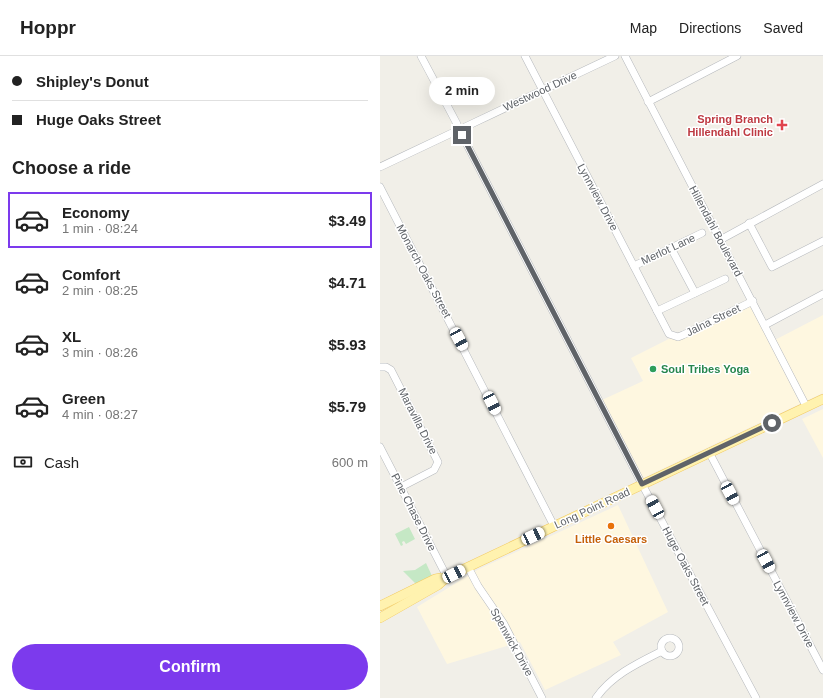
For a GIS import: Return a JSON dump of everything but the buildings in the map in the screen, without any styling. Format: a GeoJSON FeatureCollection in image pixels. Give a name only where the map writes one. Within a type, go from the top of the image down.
{"type":"FeatureCollection","features":[{"type":"Feature","properties":{"kind":"main road","name":"Long Point Road"},"geometry":{"type":"LineString","coordinates":[[380,618],[402,600],[435,580],[447,577],[823,399]]}},
{"type":"Feature","properties":{"kind":"main road","name":"Long Point Road"},"geometry":{"type":"LineString","coordinates":[[380,606],[402,600]]}},
{"type":"Feature","properties":{"kind":"street"},"geometry":{"type":"LineString","coordinates":[[421,56],[457,124]]}},
{"type":"Feature","properties":{"kind":"street","name":"Lynnview Drive"},"geometry":{"type":"LineString","coordinates":[[525,56],[666,329],[673,336]]}},
{"type":"Feature","properties":{"kind":"street","name":"Westwood Drive"},"geometry":{"type":"LineString","coordinates":[[465,127],[615,56]]}},
{"type":"Feature","properties":{"kind":"street","name":"Hillendahl Boulevard"},"geometry":{"type":"LineString","coordinates":[[625,56],[806,406]]}},
{"type":"Feature","properties":{"kind":"street"},"geometry":{"type":"LineString","coordinates":[[648,102],[737,56]]}},
{"type":"Feature","properties":{"kind":"street"},"geometry":{"type":"LineString","coordinates":[[454,132],[457,135],[462,135],[466,131],[462,123],[457,124]]}},
{"type":"Feature","properties":{"kind":"street"},"geometry":{"type":"LineString","coordinates":[[454,132],[454,128],[457,124]]}},
{"type":"Feature","properties":{"kind":"street"},"geometry":{"type":"LineString","coordinates":[[380,167],[454,132]]}},
{"type":"Feature","properties":{"kind":"street","name":"Huge Oaks Street"},"geometry":{"type":"LineString","coordinates":[[462,135],[642,484],[756,698]]}},
{"type":"Feature","properties":{"kind":"street"},"geometry":{"type":"LineString","coordinates":[[720,240],[823,184]]}},
{"type":"Feature","properties":{"kind":"street","name":"Monarch Oaks Street"},"geometry":{"type":"LineString","coordinates":[[380,188],[554,526]]}},
{"type":"Feature","properties":{"kind":"street"},"geometry":{"type":"LineString","coordinates":[[749,223],[772,267],[823,241]]}},
{"type":"Feature","properties":{"kind":"street","name":"Merlot Lane"},"geometry":{"type":"LineString","coordinates":[[634,266],[702,233]]}},
{"type":"Feature","properties":{"kind":"street"},"geometry":{"type":"LineString","coordinates":[[672,248],[694,293]]}},
{"type":"Feature","properties":{"kind":"street"},"geometry":{"type":"LineString","coordinates":[[657,311],[725,279]]}},
{"type":"Feature","properties":{"kind":"street"},"geometry":{"type":"LineString","coordinates":[[765,325],[823,294]]}},
{"type":"Feature","properties":{"kind":"street","name":"Jalna Street"},"geometry":{"type":"LineString","coordinates":[[673,336],[683,335],[753,301]]}},
{"type":"Feature","properties":{"kind":"street","name":"Maravilla Drive"},"geometry":{"type":"LineString","coordinates":[[380,367],[386,367],[391,370],[438,462],[434,470],[401,487]]}},
{"type":"Feature","properties":{"kind":"street","name":"Pine Chase Drive"},"geometry":{"type":"LineString","coordinates":[[380,447],[447,577]]}},
{"type":"Feature","properties":{"kind":"street","name":"Lynnview Drive"},"geometry":{"type":"LineString","coordinates":[[709,452],[823,670]]}},
{"type":"Feature","properties":{"kind":"street","name":"Spenwick Drive"},"geometry":{"type":"LineString","coordinates":[[468,567],[478,586],[504,624],[542,698]]}},
{"type":"Feature","properties":{"kind":"street"},"geometry":{"type":"LineString","coordinates":[[596,698],[600,692],[624,671],[662,651]]}},
{"type":"Feature","properties":{"kind":"shaded area"},"geometry":{"type":"Polygon","coordinates":[[[748,299],[769,343],[823,315],[823,393],[643,478],[602,400],[643,381],[631,358],[748,299]]]}},
{"type":"Feature","properties":{"kind":"shaded area"},"geometry":{"type":"Polygon","coordinates":[[[823,409],[823,458],[802,419],[823,409]]]}},
{"type":"Feature","properties":{"kind":"shaded area"},"geometry":{"type":"Polygon","coordinates":[[[618,505],[668,612],[613,642],[621,655],[545,690],[520,642],[447,664],[417,607],[479,569],[618,505]]]}},
{"type":"Feature","properties":{"kind":"green space"},"geometry":{"type":"Polygon","coordinates":[[[409,527],[415,539],[406,544],[404,541],[402,542],[403,545],[401,546],[395,534],[409,527]]]}},
{"type":"Feature","properties":{"kind":"green space"},"geometry":{"type":"Polygon","coordinates":[[[426,563],[432,576],[416,584],[403,571],[415,570],[426,563]]]}},
{"type":"Feature","properties":{"kind":"place","name":"Spring Branch Hillendahl Clinic"},"geometry":{"type":"Point","coordinates":[782,125]}},
{"type":"Feature","properties":{"kind":"place","name":"Soul Tribes Yoga"},"geometry":{"type":"Point","coordinates":[653,369]}},
{"type":"Feature","properties":{"kind":"place","name":"Little Caesars"},"geometry":{"type":"Point","coordinates":[611,526]}},
{"type":"Feature","properties":{"kind":"route"},"geometry":{"type":"LineString","coordinates":[[462,135],[642,484],[772,423]]}}]}
